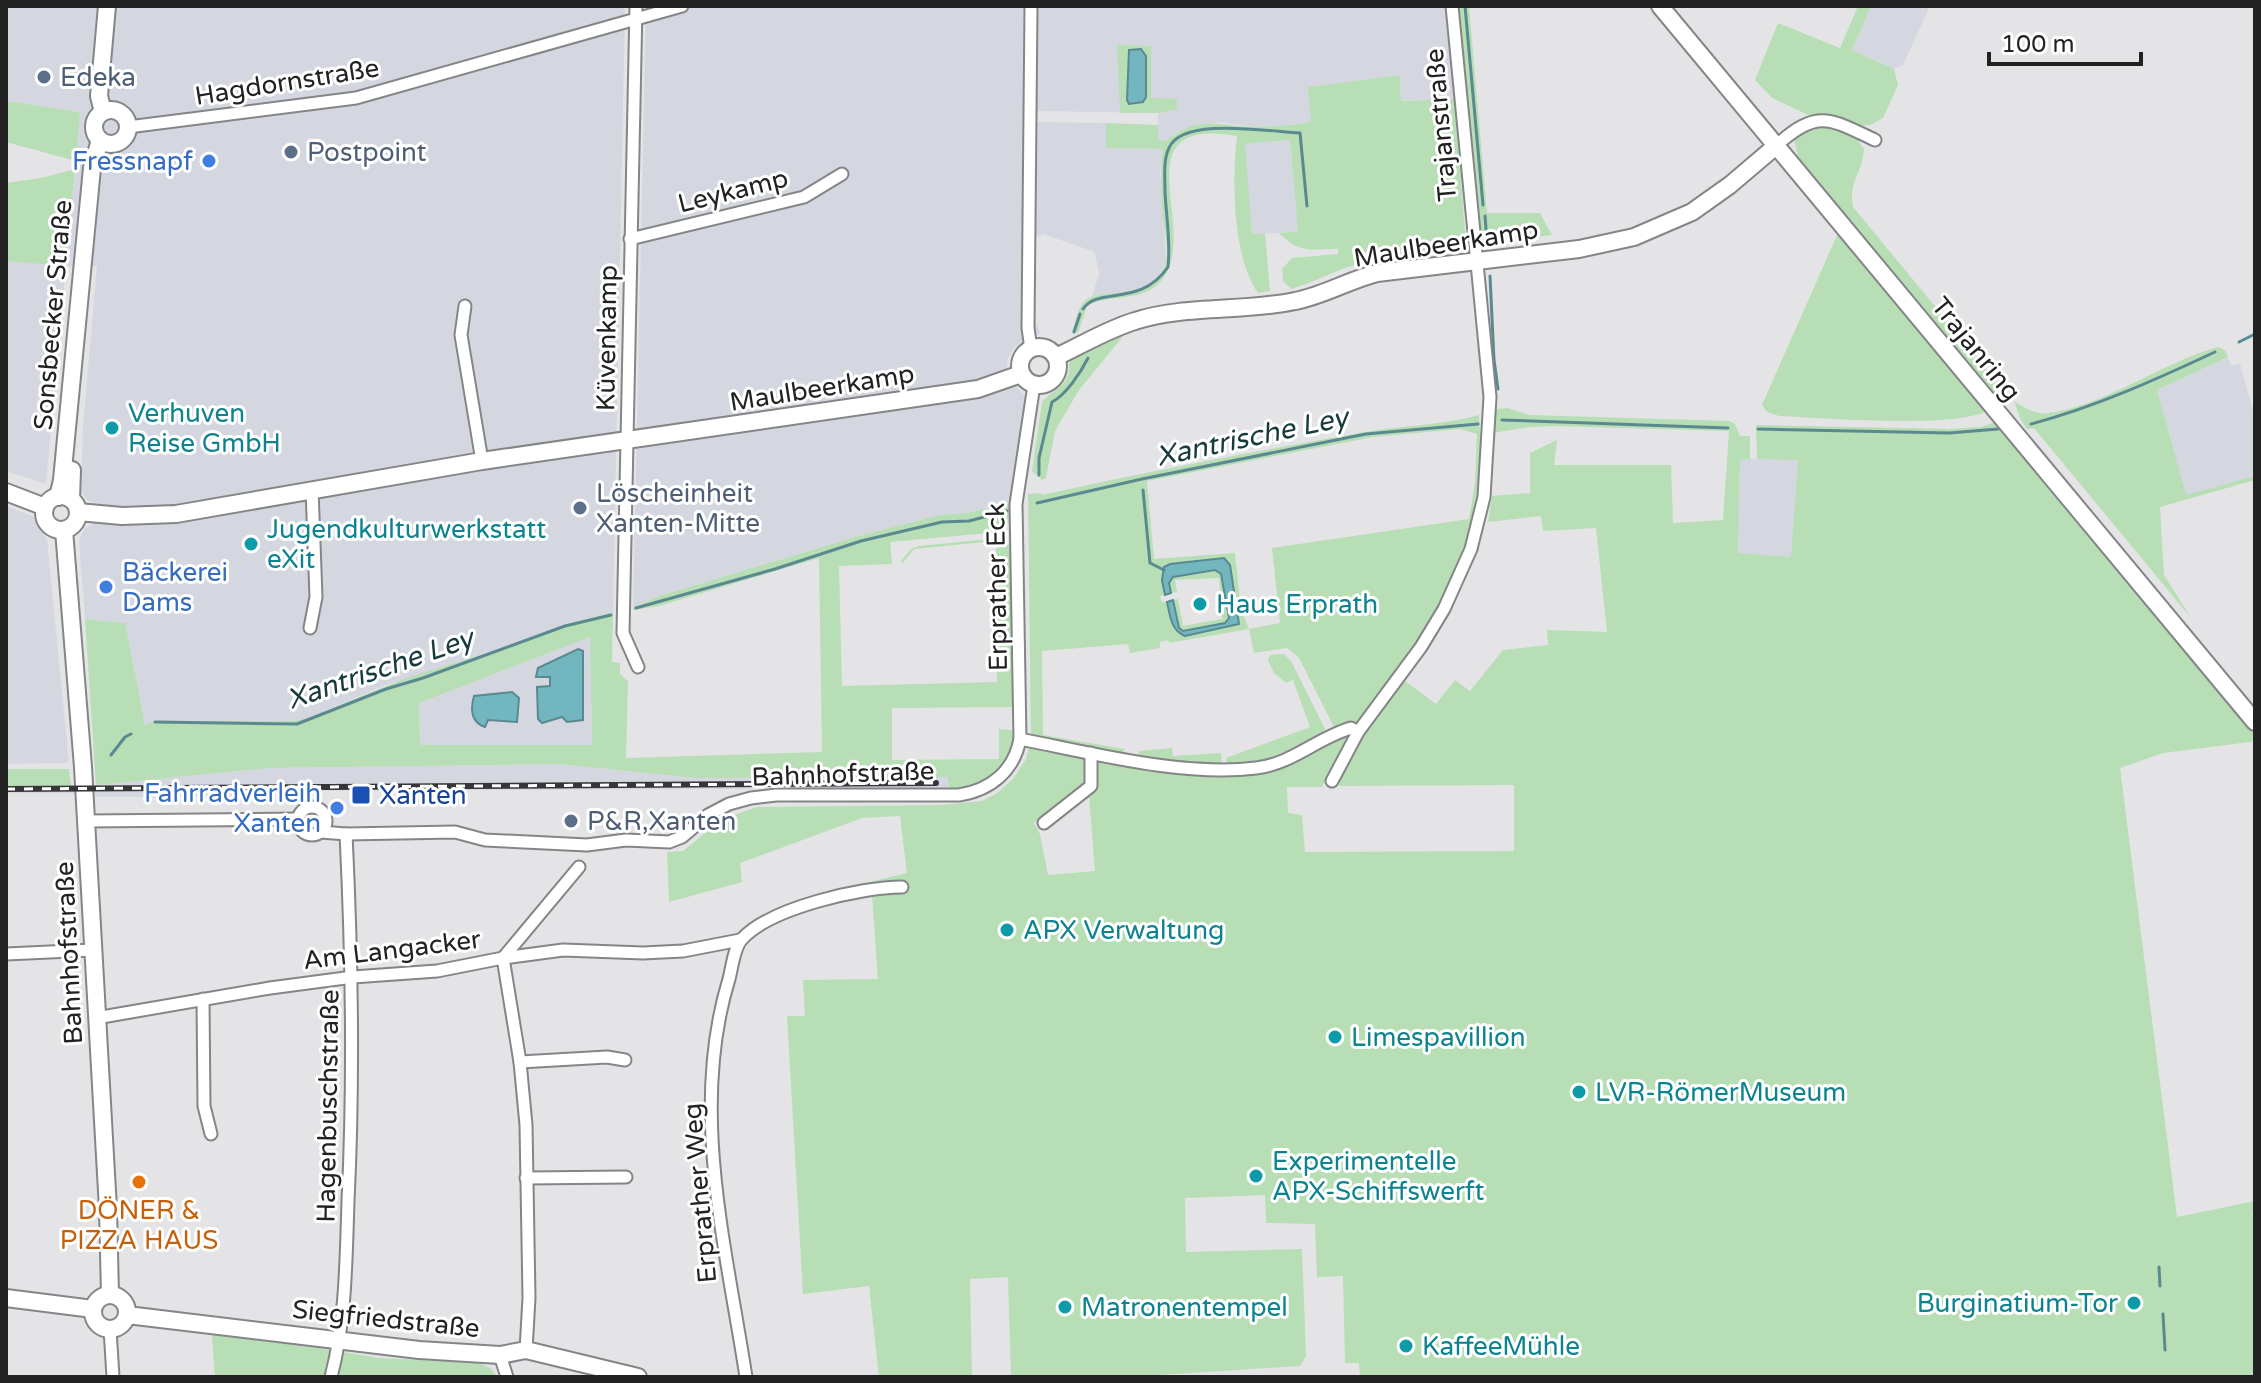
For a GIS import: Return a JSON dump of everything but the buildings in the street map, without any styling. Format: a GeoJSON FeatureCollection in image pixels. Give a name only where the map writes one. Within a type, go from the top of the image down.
{"type":"FeatureCollection","features":[{"type":"Feature","properties":{"kind":"street","name":"Sonsbecker Straße"},"geometry":{"type":"LineString","coordinates":[[107,6],[99,96],[107,111]]}},
{"type":"Feature","properties":{"kind":"street","name":"Sonsbecker Straße"},"geometry":{"type":"LineString","coordinates":[[63,504],[62,480],[92,161],[104,142],[95,133],[94,125],[107,111],[116,6]]}},
{"type":"Feature","properties":{"kind":"street","name":"Küvenkamp"},"geometry":{"type":"LineString","coordinates":[[636,6],[623,633],[638,667]]}},
{"type":"Feature","properties":{"kind":"street"},"geometry":{"type":"LineString","coordinates":[[636,19],[682,6]]}},
{"type":"Feature","properties":{"kind":"street"},"geometry":{"type":"LineString","coordinates":[[1031,6],[1028,328],[1031,349]]}},
{"type":"Feature","properties":{"kind":"street","name":"Trajanstraße"},"geometry":{"type":"LineString","coordinates":[[1332,781],[1358,732],[1421,647],[1459,581],[1484,497],[1490,397],[1452,6]]}},
{"type":"Feature","properties":{"kind":"street","name":"Trajanring"},"geometry":{"type":"LineString","coordinates":[[1660,6],[2252,711]]}},
{"type":"Feature","properties":{"kind":"street","name":"Hagdornstraße"},"geometry":{"type":"LineString","coordinates":[[128,127],[356,98],[636,19]]}},
{"type":"Feature","properties":{"kind":"street"},"geometry":{"type":"LineString","coordinates":[[104,142],[122,140],[128,127],[123,115],[107,111]]}},
{"type":"Feature","properties":{"kind":"street"},"geometry":{"type":"LineString","coordinates":[[1777,145],[1802,124],[1815,120],[1836,122],[1875,140]]}},
{"type":"Feature","properties":{"kind":"street","name":"Maulbeerkamp"},"geometry":{"type":"LineString","coordinates":[[63,504],[122,516],[161,515],[482,461],[1028,380],[1042,385],[1054,378],[1058,371],[1056,357],[1136,320],[1283,304],[1313,297],[1353,279],[1377,273],[1579,249],[1634,237],[1692,212],[1777,145]]}},
{"type":"Feature","properties":{"kind":"street","name":"Leykamp"},"geometry":{"type":"LineString","coordinates":[[630,239],[804,197],[842,174]]}},
{"type":"Feature","properties":{"kind":"street"},"geometry":{"type":"LineString","coordinates":[[465,306],[461,335],[482,461]]}},
{"type":"Feature","properties":{"kind":"street"},"geometry":{"type":"LineString","coordinates":[[1028,380],[1021,360],[1031,349],[1045,348],[1056,357]]}},
{"type":"Feature","properties":{"kind":"street","name":"Erprather Eck"},"geometry":{"type":"LineString","coordinates":[[995,781],[1012,762],[1020,739],[1016,504],[1028,380]]}},
{"type":"Feature","properties":{"kind":"street"},"geometry":{"type":"LineString","coordinates":[[310,628],[316,597],[312,489]]}},
{"type":"Feature","properties":{"kind":"street"},"geometry":{"type":"LineString","coordinates":[[6,492],[63,504],[76,522],[64,530]]}},
{"type":"Feature","properties":{"kind":"street"},"geometry":{"type":"LineString","coordinates":[[63,504],[45,518],[49,525],[64,530]]}},
{"type":"Feature","properties":{"kind":"street"},"geometry":{"type":"LineString","coordinates":[[64,530],[86,821],[298,819],[304,810],[318,808],[326,819],[321,832]]}},
{"type":"Feature","properties":{"kind":"street"},"geometry":{"type":"LineString","coordinates":[[1020,739],[1129,761],[1189,767],[1257,768],[1295,757],[1334,733],[1351,728],[1358,732]]}},
{"type":"Feature","properties":{"kind":"street"},"geometry":{"type":"LineString","coordinates":[[1044,823],[1091,786],[1091,753]]}},
{"type":"Feature","properties":{"kind":"street","name":"Bahnhofstraße"},"geometry":{"type":"LineString","coordinates":[[298,819],[305,833],[310,835],[321,832],[455,832],[515,843],[587,845],[626,840],[669,842],[682,837],[718,809],[751,798],[776,795],[959,795],[983,789],[995,781]]}},
{"type":"Feature","properties":{"kind":"street","name":"Bahnhofstraße"},"geometry":{"type":"LineString","coordinates":[[86,821],[110,1295]]}},
{"type":"Feature","properties":{"kind":"street","name":"Hagenbuschstraße"},"geometry":{"type":"LineString","coordinates":[[331,1377],[341,1340],[352,1115],[353,977],[346,834]]}},
{"type":"Feature","properties":{"kind":"street","name":"Am Langacker"},"geometry":{"type":"LineString","coordinates":[[503,958],[579,867]]}},
{"type":"Feature","properties":{"kind":"street"},"geometry":{"type":"LineString","coordinates":[[740,940],[772,917],[875,887],[902,887]]}},
{"type":"Feature","properties":{"kind":"street","name":"Am Langacker"},"geometry":{"type":"LineString","coordinates":[[96,1018],[353,977],[437,971],[563,950],[683,951],[740,940]]}},
{"type":"Feature","properties":{"kind":"street","name":"Erprather Weg"},"geometry":{"type":"LineString","coordinates":[[740,940],[719,1011],[710,1117],[723,1247],[746,1377]]}},
{"type":"Feature","properties":{"kind":"street"},"geometry":{"type":"LineString","coordinates":[[6,954],[93,950]]}},
{"type":"Feature","properties":{"kind":"street"},"geometry":{"type":"LineString","coordinates":[[503,958],[520,1062],[526,1125],[529,1298],[526,1350]]}},
{"type":"Feature","properties":{"kind":"street"},"geometry":{"type":"LineString","coordinates":[[203,999],[204,1106],[211,1134]]}},
{"type":"Feature","properties":{"kind":"street"},"geometry":{"type":"LineString","coordinates":[[520,1062],[607,1057],[625,1060]]}},
{"type":"Feature","properties":{"kind":"street"},"geometry":{"type":"LineString","coordinates":[[526,1178],[626,1177]]}},
{"type":"Feature","properties":{"kind":"street"},"geometry":{"type":"LineString","coordinates":[[110,1295],[123,1301],[127,1315],[118,1327],[110,1329],[97,1323],[93,1309],[99,1299],[110,1295]]}},
{"type":"Feature","properties":{"kind":"street"},"geometry":{"type":"LineString","coordinates":[[6,1298],[93,1309]]}},
{"type":"Feature","properties":{"kind":"street","name":"Siegfriedstraße"},"geometry":{"type":"LineString","coordinates":[[127,1315],[419,1350],[500,1355],[526,1350],[638,1377]]}},
{"type":"Feature","properties":{"kind":"street"},"geometry":{"type":"LineString","coordinates":[[110,1329],[113,1377]]}},
{"type":"Feature","properties":{"kind":"street"},"geometry":{"type":"LineString","coordinates":[[500,1355],[507,1377]]}},
{"type":"Feature","properties":{"kind":"shaded area"},"geometry":{"type":"Polygon","coordinates":[[[6,6],[625,6],[613,612],[564,625],[497,650],[385,685],[295,721],[154,721],[145,726],[125,623],[85,619],[79,541],[84,529],[97,521],[99,505],[87,500],[81,491],[83,426],[97,266],[66,266],[46,484],[6,471],[6,261],[66,265],[80,112],[6,101],[6,6]]]}},
{"type":"Feature","properties":{"kind":"shaded area"},"geometry":{"type":"Polygon","coordinates":[[[646,6],[1447,6],[1455,99],[1401,101],[1400,75],[1309,87],[1311,122],[1259,128],[1219,122],[1177,132],[1166,142],[1158,140],[1158,113],[1036,111],[1036,122],[1106,123],[1106,148],[1163,149],[1160,174],[1166,260],[1159,278],[1150,285],[1119,294],[1092,297],[1099,274],[1095,252],[1043,234],[1034,238],[1033,317],[1041,333],[1023,340],[1007,360],[1008,380],[1026,396],[1012,503],[967,513],[940,515],[858,536],[659,596],[633,608],[646,6]]]}},
{"type":"Feature","properties":{"kind":"shaded area"},"geometry":{"type":"Polygon","coordinates":[[[1871,6],[1930,6],[1903,65],[1894,69],[1852,50],[1871,6]]]}},
{"type":"Feature","properties":{"kind":"shaded area"},"geometry":{"type":"Polygon","coordinates":[[[1290,140],[1298,231],[1252,235],[1244,144],[1290,140]]]}},
{"type":"Feature","properties":{"kind":"shaded area"},"geometry":{"type":"Polygon","coordinates":[[[2228,357],[2231,366],[2240,364],[2255,418],[2255,476],[2186,496],[2157,390],[2228,357]]]}},
{"type":"Feature","properties":{"kind":"shaded area"},"geometry":{"type":"Polygon","coordinates":[[[1740,459],[1798,459],[1792,557],[1738,554],[1740,459]]]}},
{"type":"Feature","properties":{"kind":"shaded area"},"geometry":{"type":"Polygon","coordinates":[[[6,506],[32,516],[47,540],[69,762],[66,763],[6,764],[6,506]]]}},
{"type":"Feature","properties":{"kind":"shaded area"},"geometry":{"type":"Polygon","coordinates":[[[590,637],[592,745],[420,746],[419,703],[590,637]]]}},
{"type":"Feature","properties":{"kind":"shaded area"},"geometry":{"type":"Polygon","coordinates":[[[559,764],[694,778],[949,777],[948,788],[245,791],[239,797],[97,797],[71,793],[6,793],[6,786],[96,785],[269,768],[559,764]]]}},
{"type":"Feature","properties":{"kind":"green space"},"geometry":{"type":"Polygon","coordinates":[[[1456,6],[1469,6],[1487,213],[1540,213],[1552,235],[1478,245],[1456,6]]]}},
{"type":"Feature","properties":{"kind":"green space"},"geometry":{"type":"Polygon","coordinates":[[[1858,6],[1871,6],[1852,50],[1894,69],[1898,85],[1883,118],[1870,125],[1856,126],[1825,114],[1808,115],[1772,98],[1755,80],[1778,23],[1840,48],[1858,6]]]}},
{"type":"Feature","properties":{"kind":"green space"},"geometry":{"type":"Polygon","coordinates":[[[1117,45],[1151,46],[1151,98],[1177,99],[1177,109],[1158,113],[1120,113],[1117,45]]]}},
{"type":"Feature","properties":{"kind":"green space"},"geometry":{"type":"Polygon","coordinates":[[[1400,75],[1401,101],[1455,99],[1466,246],[1461,251],[1368,262],[1291,289],[1283,281],[1282,269],[1292,258],[1338,254],[1338,249],[1300,247],[1279,233],[1298,231],[1290,140],[1245,144],[1252,234],[1265,234],[1270,291],[1258,293],[1243,259],[1236,217],[1237,136],[1201,134],[1180,143],[1171,160],[1169,182],[1174,235],[1171,260],[1161,281],[1145,292],[1087,306],[1078,333],[1072,332],[1083,303],[1100,295],[1126,292],[1151,284],[1160,275],[1166,261],[1161,192],[1163,149],[1106,148],[1106,123],[1158,125],[1158,140],[1166,141],[1179,132],[1201,124],[1261,127],[1311,122],[1308,87],[1400,75]]]}},
{"type":"Feature","properties":{"kind":"green space"},"geometry":{"type":"Polygon","coordinates":[[[6,101],[80,112],[76,161],[6,142],[6,101]]]}},
{"type":"Feature","properties":{"kind":"green space"},"geometry":{"type":"Polygon","coordinates":[[[1829,125],[1855,137],[1864,149],[1852,191],[1853,207],[2000,385],[2006,395],[2004,402],[1998,405],[1798,157],[1794,138],[1797,133],[1809,127],[1829,125]]]}},
{"type":"Feature","properties":{"kind":"green space"},"geometry":{"type":"Polygon","coordinates":[[[75,169],[66,266],[6,261],[6,183],[75,169]]]}},
{"type":"Feature","properties":{"kind":"green space"},"geometry":{"type":"Polygon","coordinates":[[[1838,233],[1989,410],[1972,416],[1920,421],[1779,416],[1767,412],[1762,405],[1838,233]]]}},
{"type":"Feature","properties":{"kind":"green space"},"geometry":{"type":"Polygon","coordinates":[[[1123,331],[1124,335],[1079,390],[1055,431],[1046,478],[1042,480],[1032,471],[1042,402],[1065,381],[1069,362],[1095,344],[1123,331]]]}},
{"type":"Feature","properties":{"kind":"green space"},"geometry":{"type":"Polygon","coordinates":[[[2218,347],[2225,350],[2228,357],[2157,390],[2186,495],[2255,476],[2255,480],[2160,507],[2164,575],[2191,618],[2034,428],[2027,429],[2014,401],[2039,413],[2070,408],[2113,393],[2218,347]]]}},
{"type":"Feature","properties":{"kind":"green space"},"geometry":{"type":"Polygon","coordinates":[[[1508,408],[1529,415],[1730,421],[1735,424],[1740,436],[1750,436],[1750,459],[1740,460],[1738,553],[1791,557],[1798,460],[1757,459],[1756,425],[1950,429],[1981,427],[1998,421],[2255,735],[2255,740],[2250,742],[2163,753],[2120,768],[2177,1217],[2255,1201],[2255,1212],[2252,1213],[2255,1224],[2255,1377],[1360,1377],[1359,1363],[1345,1363],[1343,1276],[1317,1277],[1315,1224],[1266,1223],[1265,1195],[1185,1198],[1186,1252],[1302,1249],[1306,1356],[1300,1366],[1129,1377],[1011,1377],[1008,1277],[970,1279],[972,1377],[879,1377],[869,1286],[803,1294],[787,1016],[805,1016],[803,980],[878,979],[872,895],[865,883],[907,873],[900,816],[862,818],[740,863],[742,882],[669,902],[667,852],[683,851],[722,819],[757,807],[941,805],[982,801],[1013,779],[1026,759],[1030,744],[1088,756],[1088,784],[1034,823],[1040,834],[1048,875],[1095,871],[1089,796],[1091,788],[1097,788],[1097,758],[1248,772],[1347,733],[1349,736],[1322,787],[1287,787],[1288,813],[1302,815],[1305,852],[1514,851],[1514,785],[1339,786],[1351,758],[1405,681],[1436,704],[1455,680],[1470,691],[1503,650],[1548,645],[1547,630],[1607,632],[1596,528],[1543,531],[1541,516],[1488,522],[1492,496],[1530,493],[1530,453],[1557,440],[1554,465],[1671,465],[1673,523],[1723,520],[1729,431],[1555,426],[1492,433],[1492,416],[1497,409],[1508,408]]]}},
{"type":"Feature","properties":{"kind":"green space"},"geometry":{"type":"Polygon","coordinates":[[[1479,415],[1480,433],[1483,434],[1481,489],[1465,554],[1452,584],[1419,641],[1361,722],[1345,722],[1334,727],[1299,658],[1287,648],[1254,653],[1249,629],[1169,643],[1168,640],[1160,642],[1160,648],[1130,653],[1128,644],[1042,651],[1043,735],[1125,749],[1122,755],[1031,737],[1028,494],[1042,495],[1365,432],[1479,415]],[[1460,429],[1373,437],[1147,481],[1154,559],[1235,553],[1241,610],[1249,629],[1280,623],[1272,548],[1469,519],[1475,483],[1477,434],[1460,429]],[[1230,565],[1164,567],[1162,580],[1165,595],[1160,596],[1162,602],[1167,602],[1171,621],[1180,634],[1239,623],[1230,565]]]}},
{"type":"Feature","properties":{"kind":"green space"},"geometry":{"type":"Polygon","coordinates":[[[1012,503],[1012,520],[1000,532],[890,542],[892,564],[839,566],[842,686],[997,682],[996,541],[914,549],[902,564],[901,561],[911,549],[919,546],[1000,538],[1013,548],[1015,707],[892,708],[892,760],[999,759],[999,729],[1011,730],[1016,737],[1005,762],[993,778],[976,786],[949,791],[948,777],[694,778],[559,764],[269,768],[96,785],[85,619],[125,623],[145,725],[154,721],[295,721],[406,678],[564,625],[613,612],[612,662],[620,663],[620,674],[628,681],[626,758],[822,752],[819,558],[659,606],[633,608],[659,596],[858,536],[940,515],[967,513],[1012,503]],[[590,637],[419,703],[420,745],[592,745],[590,637]]]}},
{"type":"Feature","properties":{"kind":"green space"},"geometry":{"type":"Polygon","coordinates":[[[1215,570],[1221,574],[1229,618],[1225,623],[1183,631],[1179,628],[1173,600],[1178,599],[1183,626],[1222,619],[1219,578],[1175,580],[1177,592],[1171,593],[1169,583],[1173,577],[1215,570]]]}},
{"type":"Feature","properties":{"kind":"green space"},"geometry":{"type":"Polygon","coordinates":[[[1284,654],[1291,661],[1327,733],[1268,761],[1227,763],[1226,758],[1310,727],[1293,680],[1286,683],[1274,673],[1268,660],[1270,655],[1284,654]]]}},
{"type":"Feature","properties":{"kind":"green space"},"geometry":{"type":"Polygon","coordinates":[[[1172,748],[1173,756],[1221,753],[1222,763],[1138,759],[1139,751],[1172,748]]]}},
{"type":"Feature","properties":{"kind":"green space"},"geometry":{"type":"Polygon","coordinates":[[[6,769],[69,769],[71,786],[6,786],[6,769]]]}},
{"type":"Feature","properties":{"kind":"green space"},"geometry":{"type":"Polygon","coordinates":[[[212,1335],[276,1341],[379,1358],[479,1363],[490,1368],[498,1377],[215,1377],[212,1335]]]}},
{"type":"Feature","properties":{"kind":"water"},"geometry":{"type":"Polygon","coordinates":[[[1141,49],[1146,56],[1146,97],[1143,102],[1129,104],[1129,50],[1141,49]]]}},
{"type":"Feature","properties":{"kind":"water"},"geometry":{"type":"Polygon","coordinates":[[[1224,558],[1230,565],[1239,624],[1185,636],[1180,634],[1172,622],[1167,602],[1173,600],[1179,628],[1183,631],[1225,623],[1229,618],[1221,574],[1215,570],[1173,577],[1169,583],[1171,593],[1165,595],[1162,580],[1164,567],[1224,558]]]}},
{"type":"Feature","properties":{"kind":"water"},"geometry":{"type":"Polygon","coordinates":[[[578,649],[583,651],[583,720],[567,722],[562,717],[542,723],[538,719],[537,687],[550,686],[550,677],[536,677],[538,668],[578,649]]]}},
{"type":"Feature","properties":{"kind":"water"},"geometry":{"type":"Polygon","coordinates":[[[512,692],[519,698],[517,722],[488,720],[485,727],[474,719],[474,696],[512,692]]]}},
{"type":"Feature","properties":{"kind":"waterway"},"geometry":{"type":"LineString","coordinates":[[1465,6],[1483,205]]}},
{"type":"Feature","properties":{"kind":"waterway"},"geometry":{"type":"LineString","coordinates":[[1083,309],[1099,298],[1145,288],[1168,267],[1165,163],[1169,148],[1177,138],[1191,132],[1228,128],[1300,133],[1307,206]]}},
{"type":"Feature","properties":{"kind":"waterway"},"geometry":{"type":"LineString","coordinates":[[1485,216],[1487,241]]}},
{"type":"Feature","properties":{"kind":"waterway"},"geometry":{"type":"LineString","coordinates":[[1490,276],[1498,389]]}},
{"type":"Feature","properties":{"kind":"waterway"},"geometry":{"type":"LineString","coordinates":[[1074,332],[1080,314]]}},
{"type":"Feature","properties":{"kind":"waterway","name":"Xantrische Ley"},"geometry":{"type":"LineString","coordinates":[[2239,342],[2255,334]]}},
{"type":"Feature","properties":{"kind":"waterway","name":"Xantrische Ley"},"geometry":{"type":"LineString","coordinates":[[2031,424],[2102,401],[2215,352]]}},
{"type":"Feature","properties":{"kind":"waterway"},"geometry":{"type":"LineString","coordinates":[[1039,475],[1039,458],[1052,402],[1068,389],[1088,358]]}},
{"type":"Feature","properties":{"kind":"waterway","name":"Xantrische Ley"},"geometry":{"type":"LineString","coordinates":[[1502,420],[1728,428]]}},
{"type":"Feature","properties":{"kind":"waterway","name":"Xantrische Ley"},"geometry":{"type":"LineString","coordinates":[[1037,503],[1366,434],[1478,424]]}},
{"type":"Feature","properties":{"kind":"waterway","name":"Xantrische Ley"},"geometry":{"type":"LineString","coordinates":[[1758,429],[1949,433],[1998,429]]}},
{"type":"Feature","properties":{"kind":"waterway"},"geometry":{"type":"LineString","coordinates":[[1143,490],[1150,563],[1164,570]]}},
{"type":"Feature","properties":{"kind":"waterway","name":"Xantrische Ley"},"geometry":{"type":"LineString","coordinates":[[636,608],[861,541],[1007,511]]}},
{"type":"Feature","properties":{"kind":"waterway","name":"Xantrische Ley"},"geometry":{"type":"LineString","coordinates":[[155,722],[297,724],[565,626],[611,615]]}},
{"type":"Feature","properties":{"kind":"waterway","name":"Xantrische Ley"},"geometry":{"type":"LineString","coordinates":[[111,755],[131,734]]}},
{"type":"Feature","properties":{"kind":"waterway"},"geometry":{"type":"LineString","coordinates":[[2159,1267],[2160,1286]]}},
{"type":"Feature","properties":{"kind":"waterway"},"geometry":{"type":"LineString","coordinates":[[2163,1314],[2165,1350]]}},
{"type":"Feature","properties":{"kind":"railway"},"geometry":{"type":"LineString","coordinates":[[6,789],[936,783]]}},
{"type":"Feature","properties":{"kind":"place","name":"Edeka"},"geometry":{"type":"Point","coordinates":[44,77]}},
{"type":"Feature","properties":{"kind":"place","name":"Postpoint"},"geometry":{"type":"Point","coordinates":[291,152]}},
{"type":"Feature","properties":{"kind":"place","name":"Fressnapf"},"geometry":{"type":"Point","coordinates":[209,161]}},
{"type":"Feature","properties":{"kind":"place","name":"Verhuven Reise GmbH"},"geometry":{"type":"Point","coordinates":[112,428]}},
{"type":"Feature","properties":{"kind":"place","name":"Löscheinheit Xanten-Mitte"},"geometry":{"type":"Point","coordinates":[580,508]}},
{"type":"Feature","properties":{"kind":"place","name":"Jugendkulturwerkstatt eXit"},"geometry":{"type":"Point","coordinates":[251,544]}},
{"type":"Feature","properties":{"kind":"place","name":"Bäckerei Dams"},"geometry":{"type":"Point","coordinates":[106,587]}},
{"type":"Feature","properties":{"kind":"place","name":"Haus Erprath"},"geometry":{"type":"Point","coordinates":[1200,604]}},
{"type":"Feature","properties":{"kind":"place","name":"Xanten"},"geometry":{"type":"Point","coordinates":[361,795]}},
{"type":"Feature","properties":{"kind":"place","name":"Fahrradverleih Xanten"},"geometry":{"type":"Point","coordinates":[337,808]}},
{"type":"Feature","properties":{"kind":"place","name":"P&R,Xanten"},"geometry":{"type":"Point","coordinates":[571,821]}},
{"type":"Feature","properties":{"kind":"place","name":"APX Verwaltung"},"geometry":{"type":"Point","coordinates":[1007,930]}},
{"type":"Feature","properties":{"kind":"place","name":"Limespavillion"},"geometry":{"type":"Point","coordinates":[1335,1037]}},
{"type":"Feature","properties":{"kind":"place","name":"LVR-RömerMuseum"},"geometry":{"type":"Point","coordinates":[1579,1092]}},
{"type":"Feature","properties":{"kind":"place","name":"Experimentelle APX-Schiffswerft"},"geometry":{"type":"Point","coordinates":[1256,1176]}},
{"type":"Feature","properties":{"kind":"place","name":"DÖNER & PIZZA HAUS"},"geometry":{"type":"Point","coordinates":[139,1182]}},
{"type":"Feature","properties":{"kind":"place","name":"Burginatium-Tor"},"geometry":{"type":"Point","coordinates":[2134,1303]}},
{"type":"Feature","properties":{"kind":"place","name":"Matronentempel"},"geometry":{"type":"Point","coordinates":[1065,1307]}},
{"type":"Feature","properties":{"kind":"place","name":"KaffeeMühle"},"geometry":{"type":"Point","coordinates":[1406,1346]}}]}
